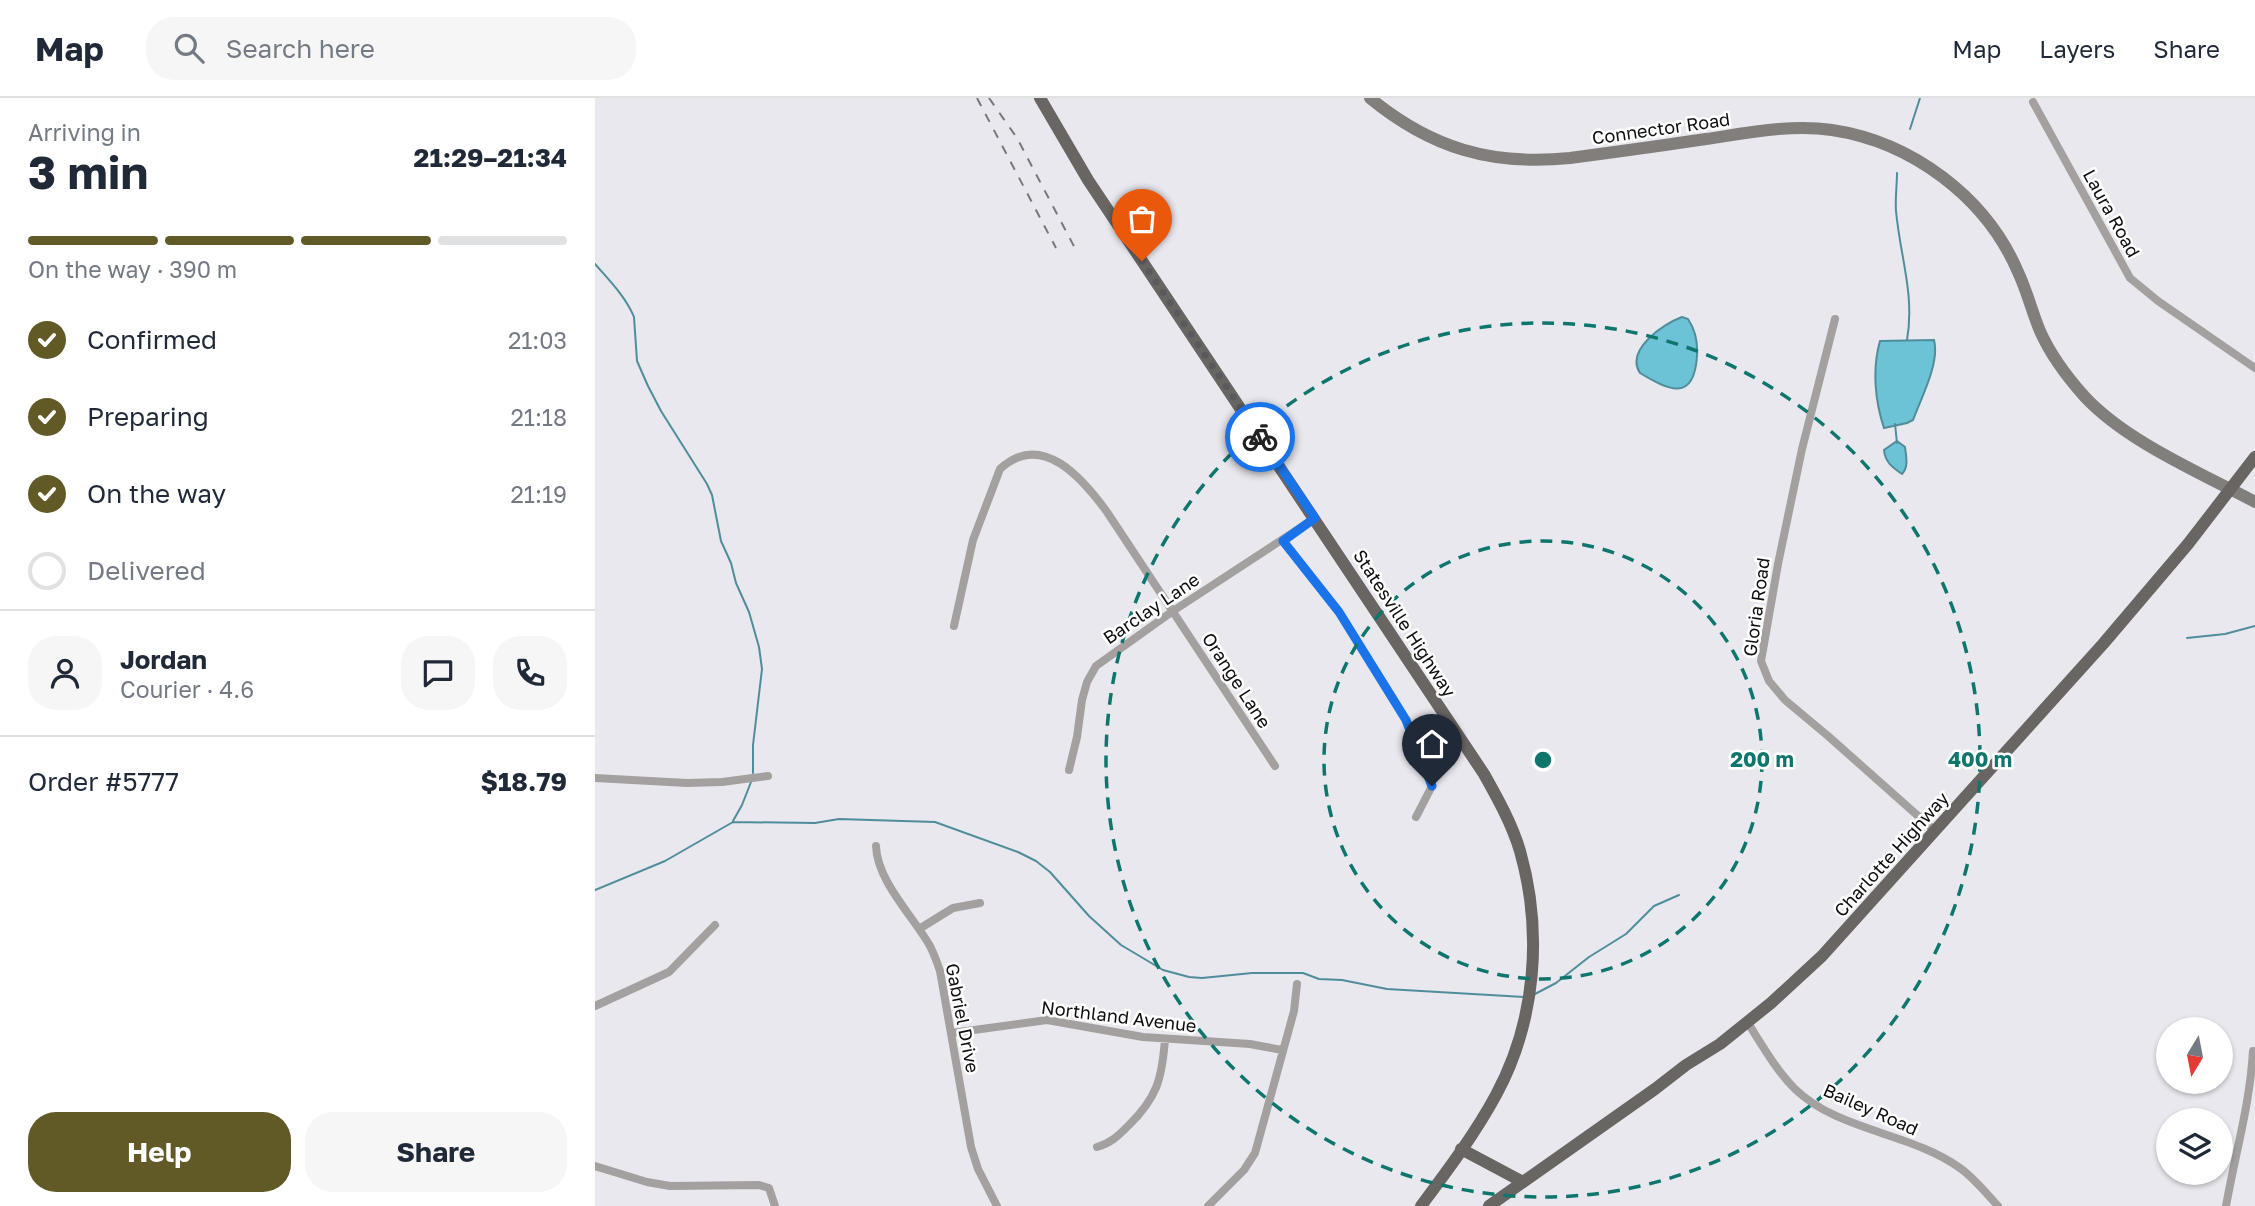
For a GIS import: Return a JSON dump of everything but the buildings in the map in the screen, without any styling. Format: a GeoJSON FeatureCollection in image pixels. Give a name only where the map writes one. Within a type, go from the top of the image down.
{"type":"FeatureCollection","features":[{"type":"Feature","properties":{"kind":"main road","name":"Statesville Highway"},"geometry":{"type":"LineString","coordinates":[[1040,98],[1088,180],[1484,774],[1504,811],[1519,850],[1529,891],[1534,933],[1526,1016],[1513,1057],[1496,1095],[1421,1206]]}},
{"type":"Feature","properties":{"kind":"main road","name":"Charlotte Highway"},"geometry":{"type":"LineString","coordinates":[[1489,1206],[1748,1023],[1837,941],[2103,644],[2255,457]]}},
{"type":"Feature","properties":{"kind":"main road"},"geometry":{"type":"LineString","coordinates":[[1461,1149],[1523,1182]]}},
{"type":"Feature","properties":{"kind":"street","name":"Connector Road"},"geometry":{"type":"LineString","coordinates":[[1370,98],[1396,118],[1430,138],[1500,159],[1534,161],[1570,158],[1791,128],[1832,130],[1889,146],[1917,160],[1943,178],[1959,191],[1991,226],[2018,271],[2032,312],[2049,348],[2058,364],[2086,398],[2111,420],[2139,439],[2255,502]]}},
{"type":"Feature","properties":{"kind":"street","name":"Laura Road"},"geometry":{"type":"LineString","coordinates":[[2033,102],[2130,278],[2158,301],[2255,368]]}},
{"type":"Feature","properties":{"kind":"street","name":"Gloria Road"},"geometry":{"type":"LineString","coordinates":[[1835,319],[1802,449],[1761,661],[1769,681],[1785,700],[1934,831]]}},
{"type":"Feature","properties":{"kind":"street","name":"Orange Lane"},"geometry":{"type":"LineString","coordinates":[[954,626],[973,540],[1000,469],[1007,462],[1026,455],[1038,455],[1060,463],[1087,484],[1275,766]]}},
{"type":"Feature","properties":{"kind":"street","name":"Barclay Lane"},"geometry":{"type":"LineString","coordinates":[[1069,770],[1082,700],[1087,682],[1096,666],[1173,611],[1315,518]]}},
{"type":"Feature","properties":{"kind":"street"},"geometry":{"type":"LineString","coordinates":[[1283,541],[1339,612],[1406,720],[1432,786],[1416,817]]}},
{"type":"Feature","properties":{"kind":"street"},"geometry":{"type":"LineString","coordinates":[[595,778],[687,783],[768,776]]}},
{"type":"Feature","properties":{"kind":"street","name":"Gabriel Drive"},"geometry":{"type":"LineString","coordinates":[[876,846],[885,878],[930,946],[940,971],[971,1147],[978,1169],[996,1206]]}},
{"type":"Feature","properties":{"kind":"street"},"geometry":{"type":"LineString","coordinates":[[919,929],[953,908],[980,903]]}},
{"type":"Feature","properties":{"kind":"street"},"geometry":{"type":"LineString","coordinates":[[595,1006],[669,972],[715,925]]}},
{"type":"Feature","properties":{"kind":"street"},"geometry":{"type":"LineString","coordinates":[[1207,1206],[1250,1162],[1255,1153],[1294,1011],[1297,984]]}},
{"type":"Feature","properties":{"kind":"street","name":"Northland Avenue"},"geometry":{"type":"LineString","coordinates":[[952,1033],[1047,1020],[1143,1037],[1250,1044],[1282,1050]]}},
{"type":"Feature","properties":{"kind":"street","name":"Bailey Road"},"geometry":{"type":"LineString","coordinates":[[1748,1023],[1795,1088],[1817,1105],[1959,1167],[1998,1206]]}},
{"type":"Feature","properties":{"kind":"street"},"geometry":{"type":"LineString","coordinates":[[1097,1147],[1111,1143],[1151,1101],[1162,1070],[1165,1039]]}},
{"type":"Feature","properties":{"kind":"street"},"geometry":{"type":"LineString","coordinates":[[2226,1206],[2252,1084],[2253,1051]]}},
{"type":"Feature","properties":{"kind":"street"},"geometry":{"type":"LineString","coordinates":[[595,1166],[670,1186],[759,1185],[769,1188],[775,1206]]}},
{"type":"Feature","properties":{"kind":"water"},"geometry":{"type":"Polygon","coordinates":[[[1682,317],[1688,319],[1695,332],[1697,356],[1691,381],[1685,387],[1678,388],[1660,384],[1640,373],[1637,364],[1638,356],[1648,339],[1665,325],[1682,317]]]}},
{"type":"Feature","properties":{"kind":"water"},"geometry":{"type":"Polygon","coordinates":[[[1934,340],[1932,370],[1913,420],[1884,428],[1876,385],[1880,341],[1934,340]]]}},
{"type":"Feature","properties":{"kind":"water"},"geometry":{"type":"Polygon","coordinates":[[[1897,441],[1905,447],[1906,465],[1902,474],[1890,464],[1884,450],[1897,441]]]}},
{"type":"Feature","properties":{"kind":"waterway"},"geometry":{"type":"LineString","coordinates":[[1910,129],[1920,98]]}},
{"type":"Feature","properties":{"kind":"waterway"},"geometry":{"type":"LineString","coordinates":[[1897,173],[1896,211],[1909,307],[1907,340]]}},
{"type":"Feature","properties":{"kind":"waterway"},"geometry":{"type":"LineString","coordinates":[[595,264],[631,310],[634,317],[637,361],[661,411],[712,495],[721,541],[749,612],[762,669],[753,745],[753,773]]}},
{"type":"Feature","properties":{"kind":"waterway"},"geometry":{"type":"LineString","coordinates":[[1895,424],[1897,443]]}},
{"type":"Feature","properties":{"kind":"waterway"},"geometry":{"type":"LineString","coordinates":[[2187,638],[2225,634],[2255,626]]}},
{"type":"Feature","properties":{"kind":"waterway"},"geometry":{"type":"LineString","coordinates":[[733,821],[751,782]]}},
{"type":"Feature","properties":{"kind":"waterway"},"geometry":{"type":"LineString","coordinates":[[595,890],[665,861],[733,822],[815,823],[839,819],[935,822],[1036,861],[1121,945],[1163,970],[1202,978],[1252,973],[1303,973],[1319,979],[1342,980],[1387,989],[1524,997]]}},
{"type":"Feature","properties":{"kind":"waterway"},"geometry":{"type":"LineString","coordinates":[[1533,995],[1556,983],[1589,957],[1626,934],[1654,906],[1679,895]]}},
{"type":"Feature","properties":{"kind":"railway"},"geometry":{"type":"LineString","coordinates":[[977,98],[1056,248]]}},
{"type":"Feature","properties":{"kind":"railway"},"geometry":{"type":"LineString","coordinates":[[989,98],[1017,138],[1077,252]]}},
{"type":"Feature","properties":{"kind":"way so far"},"geometry":{"type":"LineString","coordinates":[[1142,261],[1260,437]]}},
{"type":"Feature","properties":{"kind":"route"},"geometry":{"type":"LineString","coordinates":[[1260,437],[1315,518],[1283,541],[1339,612],[1406,720],[1432,786]]}}]}
